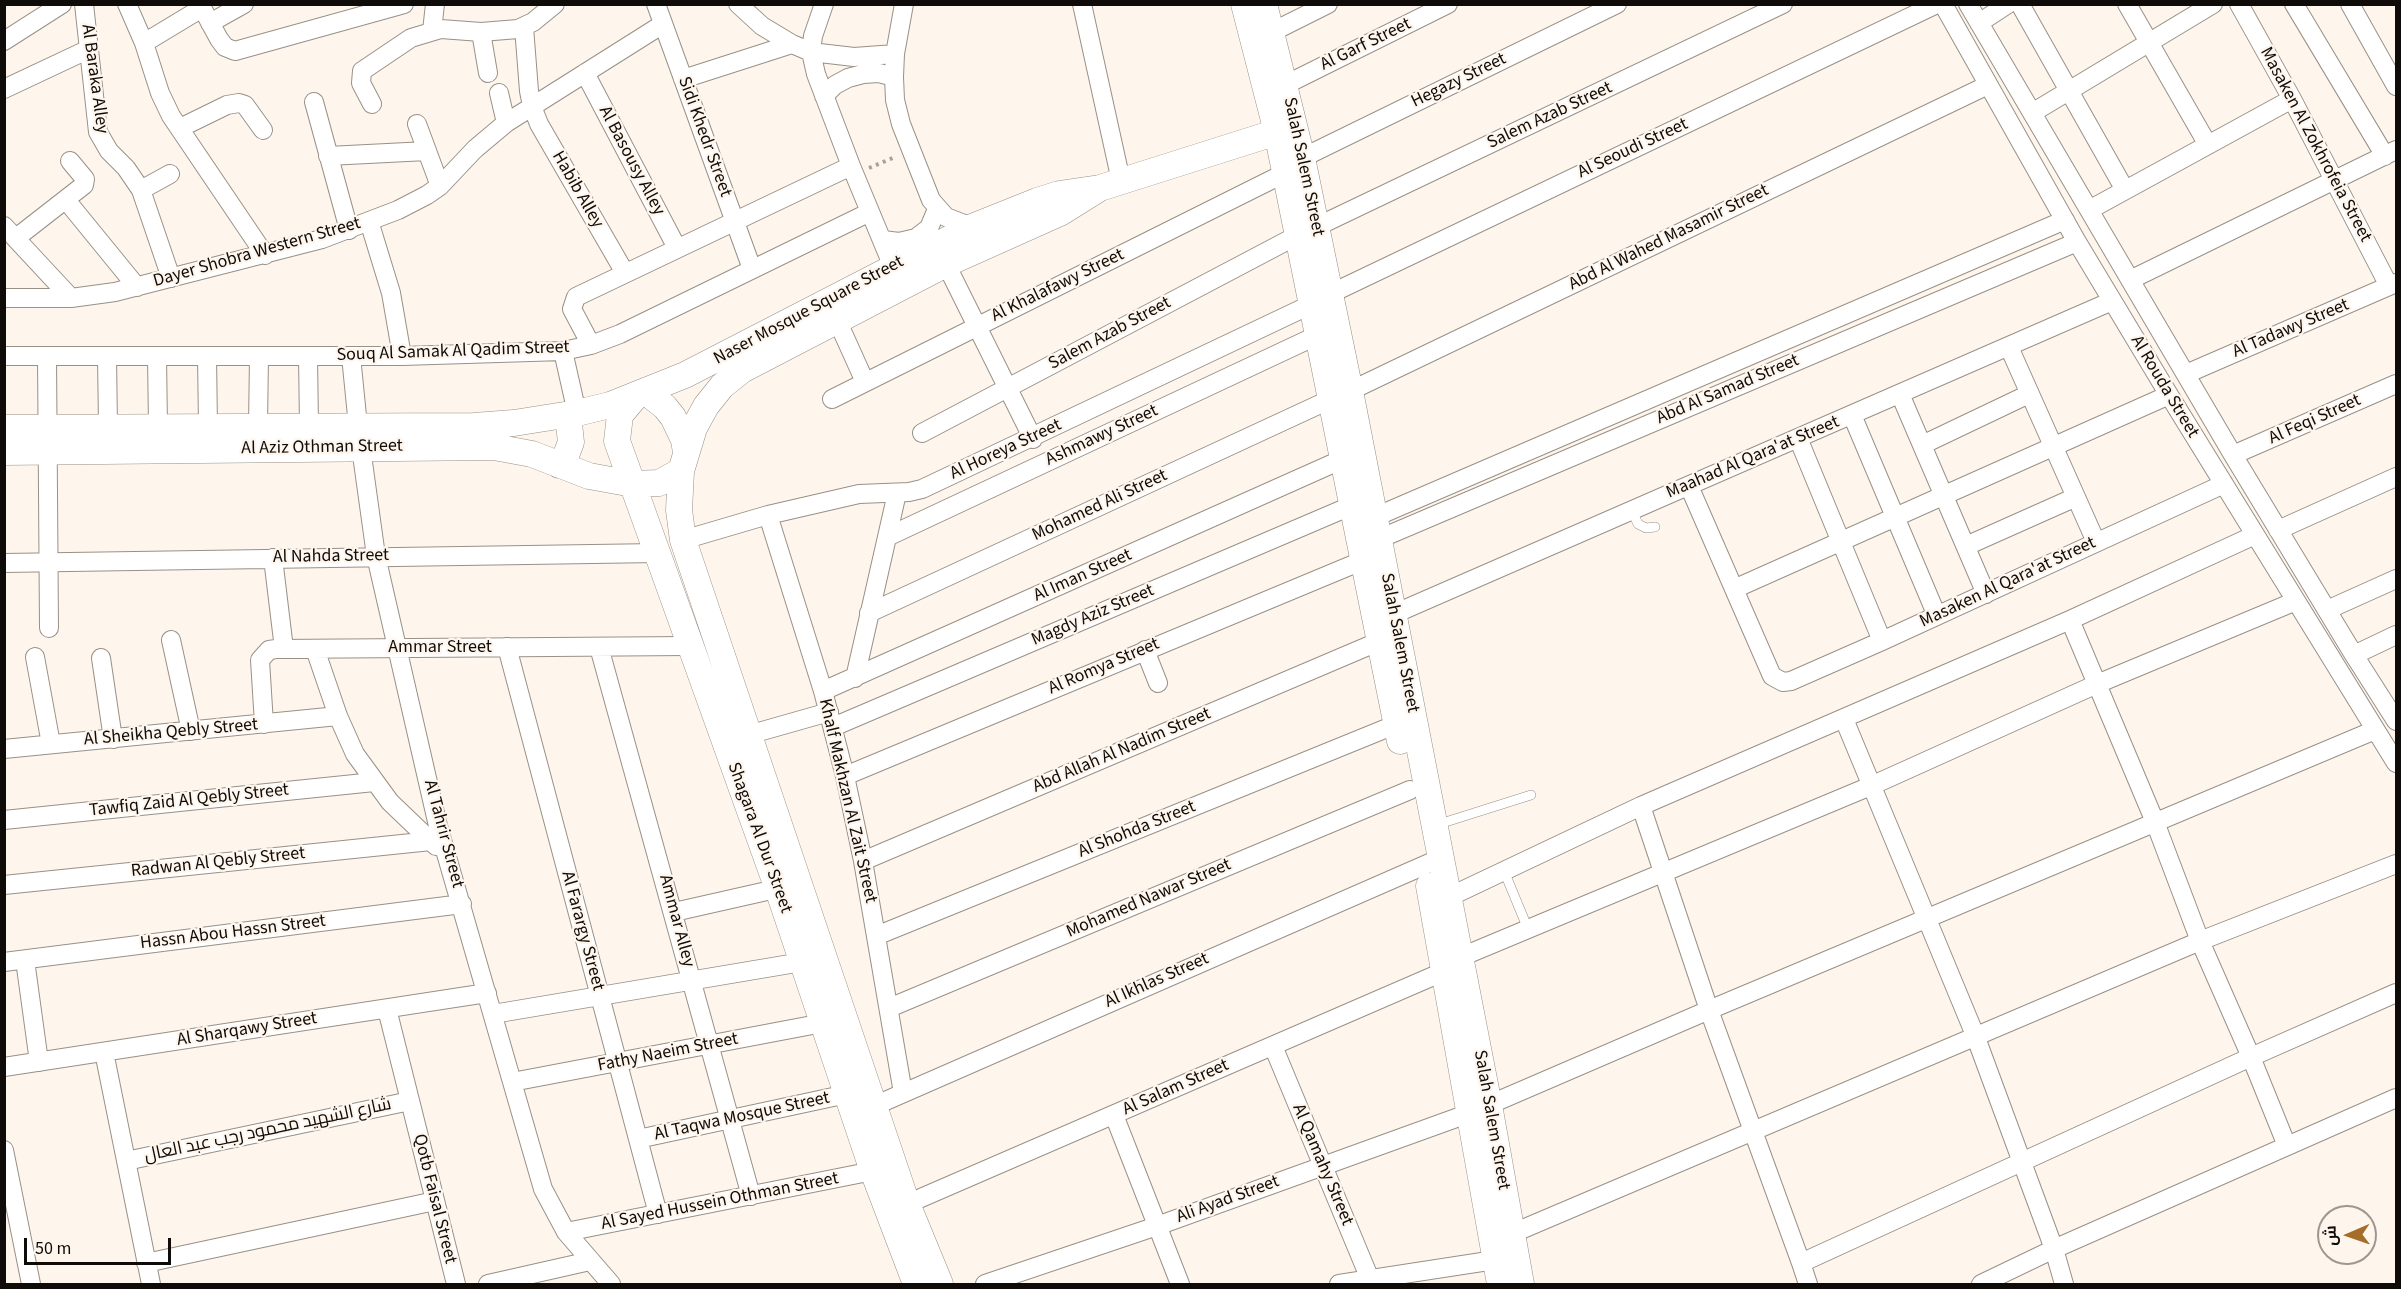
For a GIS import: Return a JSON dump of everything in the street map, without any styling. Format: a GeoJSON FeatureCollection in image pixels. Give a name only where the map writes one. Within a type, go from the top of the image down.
{"type":"FeatureCollection","features":[{"type":"Feature","properties":{"kind":"street"},"geometry":{"type":"LineString","coordinates":[[4,41],[62,4]]}},
{"type":"Feature","properties":{"kind":"street","name":"Al Baraka Alley"},"geometry":{"type":"LineString","coordinates":[[84,4],[98,132],[109,151],[126,168],[141,190],[171,278]]}},
{"type":"Feature","properties":{"kind":"street"},"geometry":{"type":"LineString","coordinates":[[127,4],[144,43],[160,93],[180,128],[265,255]]}},
{"type":"Feature","properties":{"kind":"street"},"geometry":{"type":"LineString","coordinates":[[144,43],[204,12],[244,4]]}},
{"type":"Feature","properties":{"kind":"street"},"geometry":{"type":"LineString","coordinates":[[204,12],[225,47],[235,51],[404,4]]}},
{"type":"Feature","properties":{"kind":"street"},"geometry":{"type":"LineString","coordinates":[[432,31],[435,4]]}},
{"type":"Feature","properties":{"kind":"street"},"geometry":{"type":"LineString","coordinates":[[372,104],[361,83],[362,71],[411,38],[432,31],[450,29],[503,32],[524,27],[542,16],[555,4]]}},
{"type":"Feature","properties":{"kind":"street","name":"Sidi Khedr Street"},"geometry":{"type":"LineString","coordinates":[[656,4],[752,269]]}},
{"type":"Feature","properties":{"kind":"street"},"geometry":{"type":"LineString","coordinates":[[738,4],[762,26],[792,44],[812,52],[854,57],[895,54]]}},
{"type":"Feature","properties":{"kind":"street"},"geometry":{"type":"LineString","coordinates":[[824,4],[813,36],[812,52],[816,74],[894,267]]}},
{"type":"Feature","properties":{"kind":"street"},"geometry":{"type":"LineString","coordinates":[[904,4],[895,54],[894,77],[895,100],[901,124],[931,200],[937,209],[946,217],[972,227]]}},
{"type":"Feature","properties":{"kind":"street"},"geometry":{"type":"LineString","coordinates":[[1083,4],[1111,184]]}},
{"type":"Feature","properties":{"kind":"street","name":"Salah Salem Street"},"geometry":{"type":"LineString","coordinates":[[1244,4],[1277,132],[1294,165]]}},
{"type":"Feature","properties":{"kind":"street","name":"Salah Salem Street"},"geometry":{"type":"LineString","coordinates":[[1264,4],[1285,85],[1294,165],[1321,299],[1369,520],[1394,614],[1435,825],[1433,861],[1479,1109],[1495,1260],[1500,1284]]}},
{"type":"Feature","properties":{"kind":"street"},"geometry":{"type":"LineString","coordinates":[[1272,32],[1328,4]]}},
{"type":"Feature","properties":{"kind":"street","name":"Al Garf Street"},"geometry":{"type":"LineString","coordinates":[[1285,85],[1448,4]]}},
{"type":"Feature","properties":{"kind":"street","name":"Hegazy Street"},"geometry":{"type":"LineString","coordinates":[[1294,165],[1617,4]]}},
{"type":"Feature","properties":{"kind":"street","name":"Salem Azab Street"},"geometry":{"type":"LineString","coordinates":[[922,433],[1307,231],[1783,4]]}},
{"type":"Feature","properties":{"kind":"street","name":"Al Seoudi Street"},"geometry":{"type":"LineString","coordinates":[[1321,299],[1937,4]]}},
{"type":"Feature","properties":{"kind":"street","name":"Al Rouda Street"},"geometry":{"type":"LineString","coordinates":[[1943,4],[2112,301],[2397,763]]}},
{"type":"Feature","properties":{"kind":"street","name":"Al Rouda Street"},"geometry":{"type":"LineString","coordinates":[[1968,4],[2233,455],[2354,655],[2396,719]]}},
{"type":"Feature","properties":{"kind":"street"},"geometry":{"type":"LineString","coordinates":[[1979,23],[2008,4]]}},
{"type":"Feature","properties":{"kind":"street"},"geometry":{"type":"LineString","coordinates":[[2020,4],[2125,190]]}},
{"type":"Feature","properties":{"kind":"street"},"geometry":{"type":"LineString","coordinates":[[2127,4],[2208,145]]}},
{"type":"Feature","properties":{"kind":"street"},"geometry":{"type":"LineString","coordinates":[[2032,113],[2213,4]]}},
{"type":"Feature","properties":{"kind":"street","name":"Masaken Al Zokhrofeia Street"},"geometry":{"type":"LineString","coordinates":[[2239,4],[2393,284]]}},
{"type":"Feature","properties":{"kind":"street"},"geometry":{"type":"LineString","coordinates":[[2130,280],[2391,153],[2294,4]]}},
{"type":"Feature","properties":{"kind":"street"},"geometry":{"type":"LineString","coordinates":[[2350,4],[2397,86]]}},
{"type":"Feature","properties":{"kind":"street","name":"Dayer Shobra Western Street"},"geometry":{"type":"LineString","coordinates":[[4,298],[71,298],[105,294],[265,255],[349,230],[413,203],[440,186],[475,149],[506,123],[663,24]]}},
{"type":"Feature","properties":{"kind":"street","name":"Habib Alley"},"geometry":{"type":"LineString","coordinates":[[524,27],[532,106],[539,123],[625,273]]}},
{"type":"Feature","properties":{"kind":"street"},"geometry":{"type":"LineString","coordinates":[[481,32],[488,73]]}},
{"type":"Feature","properties":{"kind":"street"},"geometry":{"type":"LineString","coordinates":[[683,79],[792,44]]}},
{"type":"Feature","properties":{"kind":"street"},"geometry":{"type":"LineString","coordinates":[[4,89],[89,49]]}},
{"type":"Feature","properties":{"kind":"street","name":"Al Basousy Alley"},"geometry":{"type":"LineString","coordinates":[[585,74],[677,248]]}},
{"type":"Feature","properties":{"kind":"street"},"geometry":{"type":"LineString","coordinates":[[824,96],[835,85],[849,78],[871,74],[894,77]]}},
{"type":"Feature","properties":{"kind":"street","name":"Abd Al Wahed Masamir Street"},"geometry":{"type":"LineString","coordinates":[[1341,395],[1988,85]]}},
{"type":"Feature","properties":{"kind":"street"},"geometry":{"type":"LineString","coordinates":[[499,93],[506,123]]}},
{"type":"Feature","properties":{"kind":"street"},"geometry":{"type":"LineString","coordinates":[[2089,210],[2292,99]]}},
{"type":"Feature","properties":{"kind":"street"},"geometry":{"type":"LineString","coordinates":[[314,102],[349,230]]}},
{"type":"Feature","properties":{"kind":"street"},"geometry":{"type":"LineString","coordinates":[[180,128],[227,105],[239,103],[245,105],[263,129]]}},
{"type":"Feature","properties":{"kind":"street"},"geometry":{"type":"LineString","coordinates":[[417,124],[440,186]]}},
{"type":"Feature","properties":{"kind":"street","name":"Naser Mosque Square Street"},"geometry":{"type":"LineString","coordinates":[[683,462],[694,428],[706,406],[722,386],[894,267],[972,227],[1059,194],[1111,184],[1277,132]]}},
{"type":"Feature","properties":{"kind":"street"},"geometry":{"type":"LineString","coordinates":[[328,156],[427,151]]}},
{"type":"Feature","properties":{"kind":"street"},"geometry":{"type":"LineString","coordinates":[[70,161],[84,179],[84,184],[66,200],[10,232],[71,298]]}},
{"type":"Feature","properties":{"kind":"street","name":"Al Khalafawy Street"},"geometry":{"type":"LineString","coordinates":[[832,399],[1294,165]]}},
{"type":"Feature","properties":{"kind":"street"},"geometry":{"type":"LineString","coordinates":[[591,345],[574,314],[573,303],[581,294],[735,221],[853,170]]}},
{"type":"Feature","properties":{"kind":"street"},"geometry":{"type":"LineString","coordinates":[[141,190],[170,174]]}},
{"type":"Feature","properties":{"kind":"street","name":"Naser Mosque Square Street"},"geometry":{"type":"LineString","coordinates":[[514,423],[571,414],[641,394],[832,310],[946,264],[1060,213],[1111,184]]}},
{"type":"Feature","properties":{"kind":"street"},"geometry":{"type":"LineString","coordinates":[[66,200],[137,287]]}},
{"type":"Feature","properties":{"kind":"street"},"geometry":{"type":"LineString","coordinates":[[883,240],[899,242],[916,238],[929,228],[937,209]]}},
{"type":"Feature","properties":{"kind":"street","name":"Souq Al Samak Al Qadim Street"},"geometry":{"type":"LineString","coordinates":[[4,356],[402,356],[563,351],[591,345],[620,334],[870,212]]}},
{"type":"Feature","properties":{"kind":"street","name":"Abd Al Samad Street"},"geometry":{"type":"LineString","coordinates":[[1369,520],[2065,220]]}},
{"type":"Feature","properties":{"kind":"street"},"geometry":{"type":"LineString","coordinates":[[369,221],[391,293],[402,356]]}},
{"type":"Feature","properties":{"kind":"street","name":"Abd Al Samad Street"},"geometry":{"type":"LineString","coordinates":[[1369,520],[2077,242]]}},
{"type":"Feature","properties":{"kind":"street"},"geometry":{"type":"LineString","coordinates":[[946,264],[1033,439]]}},
{"type":"Feature","properties":{"kind":"street","name":"Al Tadawy Street"},"geometry":{"type":"LineString","coordinates":[[2186,375],[2393,284]]}},
{"type":"Feature","properties":{"kind":"street","name":"Salah Salem Street"},"geometry":{"type":"LineString","coordinates":[[1321,299],[1318,335],[1341,395],[1343,459],[1369,520],[1364,560],[1410,790],[1433,861],[1449,897],[1453,964]]}},
{"type":"Feature","properties":{"kind":"street","name":"Al Horeya Street"},"geometry":{"type":"LineString","coordinates":[[683,540],[768,515],[860,494],[897,494],[922,489],[1033,439],[1321,299]]}},
{"type":"Feature","properties":{"kind":"street","name":"Maahad Al Qara'at Street"},"geometry":{"type":"LineString","coordinates":[[1394,614],[2112,301]]}},
{"type":"Feature","properties":{"kind":"street"},"geometry":{"type":"LineString","coordinates":[[832,310],[865,382]]}},
{"type":"Feature","properties":{"kind":"street","name":"Ashmawy Street"},"geometry":{"type":"LineString","coordinates":[[887,537],[1318,335]]}},
{"type":"Feature","properties":{"kind":"street"},"geometry":{"type":"LineString","coordinates":[[2009,347],[2096,542]]}},
{"type":"Feature","properties":{"kind":"street"},"geometry":{"type":"LineString","coordinates":[[559,465],[565,458],[571,441],[569,424],[571,414],[563,351]]}},
{"type":"Feature","properties":{"kind":"street"},"geometry":{"type":"LineString","coordinates":[[47,356],[49,628]]}},
{"type":"Feature","properties":{"kind":"street"},"geometry":{"type":"LineString","coordinates":[[107,356],[108,428]]}},
{"type":"Feature","properties":{"kind":"street"},"geometry":{"type":"LineString","coordinates":[[157,356],[158,427]]}},
{"type":"Feature","properties":{"kind":"street"},"geometry":{"type":"LineString","coordinates":[[207,356],[208,427]]}},
{"type":"Feature","properties":{"kind":"street"},"geometry":{"type":"LineString","coordinates":[[258,426],[259,356]]}},
{"type":"Feature","properties":{"kind":"street"},"geometry":{"type":"LineString","coordinates":[[308,356],[309,426]]}},
{"type":"Feature","properties":{"kind":"street","name":"Al Tahrir Street"},"geometry":{"type":"LineString","coordinates":[[351,356],[359,437],[376,556],[438,826],[543,1189],[566,1232],[611,1284]]}},
{"type":"Feature","properties":{"kind":"street","name":"Al Feqi Street"},"geometry":{"type":"LineString","coordinates":[[2233,455],[2397,384]]}},
{"type":"Feature","properties":{"kind":"street"},"geometry":{"type":"LineString","coordinates":[[633,484],[659,483],[683,462],[684,440],[673,417],[665,407],[641,394]]}},
{"type":"Feature","properties":{"kind":"street","name":"Shagara Al Dur Street"},"geometry":{"type":"LineString","coordinates":[[641,394],[620,415],[616,432],[617,441],[689,646],[788,886],[874,1106],[907,1204],[940,1284]]}},
{"type":"Feature","properties":{"kind":"street"},"geometry":{"type":"LineString","coordinates":[[1900,394],[1986,594]]}},
{"type":"Feature","properties":{"kind":"street"},"geometry":{"type":"LineString","coordinates":[[1922,445],[2030,394]]}},
{"type":"Feature","properties":{"kind":"street","name":"Mohamed Ali Street"},"geometry":{"type":"LineString","coordinates":[[869,613],[1341,395]]}},
{"type":"Feature","properties":{"kind":"street"},"geometry":{"type":"LineString","coordinates":[[1689,486],[1734,589],[2169,395]]}},
{"type":"Feature","properties":{"kind":"street"},"geometry":{"type":"LineString","coordinates":[[1852,415],[1937,616]]}},
{"type":"Feature","properties":{"kind":"street","name":"Al Aziz Othman Street"},"geometry":{"type":"LineString","coordinates":[[4,452],[108,428],[309,426],[359,437],[514,423]]}},
{"type":"Feature","properties":{"kind":"street","name":"Al Aziz Othman Street"},"geometry":{"type":"LineString","coordinates":[[4,428],[48,440],[359,437],[494,447],[532,454],[601,479],[633,484]]}},
{"type":"Feature","properties":{"kind":"street"},"geometry":{"type":"LineString","coordinates":[[1798,438],[1882,641]]}},
{"type":"Feature","properties":{"kind":"street","name":"Al Iman Street"},"geometry":{"type":"LineString","coordinates":[[823,691],[1343,459]]}},
{"type":"Feature","properties":{"kind":"street","name":"Shagara Al Dur Street"},"geometry":{"type":"LineString","coordinates":[[683,462],[680,510],[683,540],[748,735],[788,886],[802,962],[873,1172],[916,1284]]}},
{"type":"Feature","properties":{"kind":"street"},"geometry":{"type":"LineString","coordinates":[[2278,530],[2397,477]]}},
{"type":"Feature","properties":{"kind":"street","name":"Masaken Al Qara'at Street"},"geometry":{"type":"LineString","coordinates":[[1734,589],[1772,676],[1783,682],[1791,681],[2224,484]]}},
{"type":"Feature","properties":{"kind":"street"},"geometry":{"type":"LineString","coordinates":[[855,678],[897,494]]}},
{"type":"Feature","properties":{"kind":"street"},"geometry":{"type":"LineString","coordinates":[[1965,546],[2076,497]]}},
{"type":"Feature","properties":{"kind":"street","name":"Khalf Makhzan Al Zait Street"},"geometry":{"type":"LineString","coordinates":[[768,515],[823,691],[845,776],[864,861],[903,1092]]}},
{"type":"Feature","properties":{"kind":"street","name":"Magdy Aziz Street"},"geometry":{"type":"LineString","coordinates":[[748,735],[831,719],[1369,520]]}},
{"type":"Feature","properties":{"kind":"street"},"geometry":{"type":"LineString","coordinates":[[1449,897],[1641,806],[2070,620],[2255,535]]}},
{"type":"Feature","properties":{"kind":"street","name":"Al Nahda Street"},"geometry":{"type":"LineString","coordinates":[[4,563],[658,553]]}},
{"type":"Feature","properties":{"kind":"street"},"geometry":{"type":"LineString","coordinates":[[273,558],[284,649]]}},
{"type":"Feature","properties":{"kind":"street","name":"Al Romya Street"},"geometry":{"type":"LineString","coordinates":[[845,776],[1364,560]]}},
{"type":"Feature","properties":{"kind":"street"},"geometry":{"type":"LineString","coordinates":[[2327,610],[2397,579]]}},
{"type":"Feature","properties":{"kind":"street","name":"Al Salam Street"},"geometry":{"type":"LineString","coordinates":[[907,1204],[1273,1046],[1528,929],[1873,786],[2097,684],[2296,601]]}},
{"type":"Feature","properties":{"kind":"street"},"geometry":{"type":"LineString","coordinates":[[2070,620],[2155,822],[2200,941],[2252,1057],[2287,1146]]}},
{"type":"Feature","properties":{"kind":"street"},"geometry":{"type":"LineString","coordinates":[[2354,655],[2397,635]]}},
{"type":"Feature","properties":{"kind":"street"},"geometry":{"type":"LineString","coordinates":[[171,640],[191,731]]}},
{"type":"Feature","properties":{"kind":"street","name":"Abd Allah Al Nadim Street"},"geometry":{"type":"LineString","coordinates":[[864,861],[1380,641]]}},
{"type":"Feature","properties":{"kind":"street","name":"Ammar Street"},"geometry":{"type":"LineString","coordinates":[[264,724],[260,660],[269,650],[689,646]]}},
{"type":"Feature","properties":{"kind":"street","name":"Al Farargy Street"},"geometry":{"type":"LineString","coordinates":[[507,647],[658,1214]]}},
{"type":"Feature","properties":{"kind":"street","name":"Ammar Alley"},"geometry":{"type":"LineString","coordinates":[[599,647],[751,1196]]}},
{"type":"Feature","properties":{"kind":"street"},"geometry":{"type":"LineString","coordinates":[[315,649],[338,716],[355,754],[390,802],[448,858]]}},
{"type":"Feature","properties":{"kind":"street"},"geometry":{"type":"LineString","coordinates":[[1145,650],[1158,683]]}},
{"type":"Feature","properties":{"kind":"street"},"geometry":{"type":"LineString","coordinates":[[35,657],[51,744]]}},
{"type":"Feature","properties":{"kind":"street"},"geometry":{"type":"LineString","coordinates":[[101,658],[113,738]]}},
{"type":"Feature","properties":{"kind":"street","name":"Al Sheikha Qebly Street"},"geometry":{"type":"LineString","coordinates":[[4,749],[338,716]]}},
{"type":"Feature","properties":{"kind":"street"},"geometry":{"type":"LineString","coordinates":[[1844,719],[1976,1035],[2020,1163],[2054,1249],[2064,1284]]}},
{"type":"Feature","properties":{"kind":"street","name":"Al Shohda Street"},"geometry":{"type":"LineString","coordinates":[[876,936],[1397,724]]}},
{"type":"Feature","properties":{"kind":"street","name":"Ali Ayad Street"},"geometry":{"type":"LineString","coordinates":[[986,1284],[1157,1226],[1479,1109],[2375,730]]}},
{"type":"Feature","properties":{"kind":"street","name":"Tawfiq Zaid Al Qebly Street"},"geometry":{"type":"LineString","coordinates":[[4,819],[374,782]]}},
{"type":"Feature","properties":{"kind":"street","name":"Mohamed Nawar Street"},"geometry":{"type":"LineString","coordinates":[[889,1008],[1410,790]]}},
{"type":"Feature","properties":{"kind":"street"},"geometry":{"type":"LineString","coordinates":[[1641,806],[1709,1010],[1808,1284]]}},
{"type":"Feature","properties":{"kind":"street","name":"Radwan Al Qebly Street"},"geometry":{"type":"LineString","coordinates":[[4,885],[431,841]]}},
{"type":"Feature","properties":{"kind":"street","name":"Al Ikhlas Street"},"geometry":{"type":"LineString","coordinates":[[874,1106],[1433,861]]}},
{"type":"Feature","properties":{"kind":"street"},"geometry":{"type":"LineString","coordinates":[[1511,1234],[2200,941],[2397,864]]}},
{"type":"Feature","properties":{"kind":"street"},"geometry":{"type":"LineString","coordinates":[[674,912],[788,886]]}},
{"type":"Feature","properties":{"kind":"street","name":"Hassn Abou Hassn Street"},"geometry":{"type":"LineString","coordinates":[[4,962],[462,904]]}},
{"type":"Feature","properties":{"kind":"street"},"geometry":{"type":"LineString","coordinates":[[25,960],[39,1062]]}},
{"type":"Feature","properties":{"kind":"street"},"geometry":{"type":"LineString","coordinates":[[493,1014],[802,962]]}},
{"type":"Feature","properties":{"kind":"street","name":"Al Sharqawy Street"},"geometry":{"type":"LineString","coordinates":[[6,1067],[487,993]]}},
{"type":"Feature","properties":{"kind":"street"},"geometry":{"type":"LineString","coordinates":[[1801,1263],[2397,993]]}},
{"type":"Feature","properties":{"kind":"street","name":"Qotb Faisal Street"},"geometry":{"type":"LineString","coordinates":[[387,1009],[456,1284]]}},
{"type":"Feature","properties":{"kind":"street","name":"Fathy Naeim Street"},"geometry":{"type":"LineString","coordinates":[[512,1082],[823,1023]]}},
{"type":"Feature","properties":{"kind":"street","name":"Al Qamahy Street"},"geometry":{"type":"LineString","coordinates":[[1273,1046],[1371,1282]]}},
{"type":"Feature","properties":{"kind":"street"},"geometry":{"type":"LineString","coordinates":[[104,1052],[151,1284]]}},
{"type":"Feature","properties":{"kind":"street","name":"Al Taqwa Mosque Street"},"geometry":{"type":"LineString","coordinates":[[638,1139],[847,1094]]}},
{"type":"Feature","properties":{"kind":"street"},"geometry":{"type":"LineString","coordinates":[[1981,1284],[2054,1249],[2397,1098]]}},
{"type":"Feature","properties":{"kind":"street","name":"شارع الشهيد محمود رجب عبد العال"},"geometry":{"type":"LineString","coordinates":[[126,1161],[410,1101]]}},
{"type":"Feature","properties":{"kind":"street","name":"Salah Salem Street"},"geometry":{"type":"LineString","coordinates":[[1479,1109],[1511,1234],[1521,1284]]}},
{"type":"Feature","properties":{"kind":"street"},"geometry":{"type":"LineString","coordinates":[[1114,1115],[1180,1284]]}},
{"type":"Feature","properties":{"kind":"street"},"geometry":{"type":"LineString","coordinates":[[4,1149],[31,1284]]}},
{"type":"Feature","properties":{"kind":"street","name":"Al Sayed Hussein Othman Street"},"geometry":{"type":"LineString","coordinates":[[566,1232],[873,1172]]}},
{"type":"Feature","properties":{"kind":"street"},"geometry":{"type":"LineString","coordinates":[[146,1263],[435,1201]]}},
{"type":"Feature","properties":{"kind":"street"},"geometry":{"type":"LineString","coordinates":[[1339,1284],[1371,1282],[1495,1260]]}},
{"type":"Feature","properties":{"kind":"street"},"geometry":{"type":"LineString","coordinates":[[488,1284],[590,1261]]}},
{"type":"Feature","properties":{"kind":"lane"},"geometry":{"type":"LineString","coordinates":[[1632,511],[1638,524],[1646,528],[1655,528]]}},
{"type":"Feature","properties":{"kind":"lane"},"geometry":{"type":"LineString","coordinates":[[1435,825],[1531,795]]}},
{"type":"Feature","properties":{"kind":"lane"},"geometry":{"type":"LineString","coordinates":[[1504,871],[1528,929]]}},
{"type":"Feature","properties":{"kind":"path"},"geometry":{"type":"LineString","coordinates":[[853,170],[911,151]]}}]}
